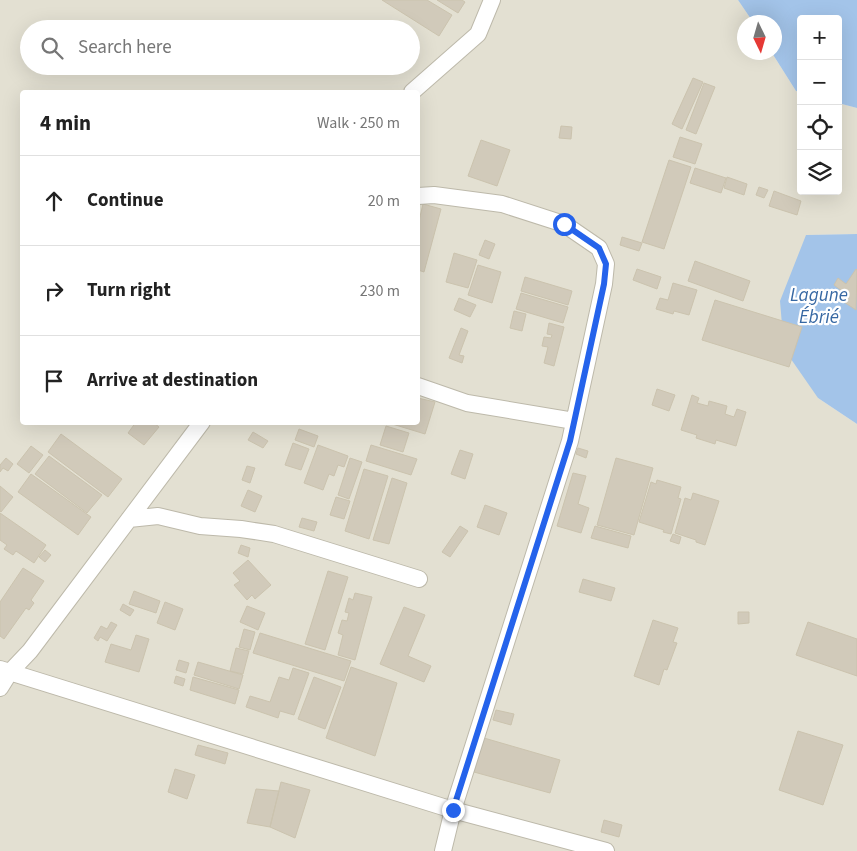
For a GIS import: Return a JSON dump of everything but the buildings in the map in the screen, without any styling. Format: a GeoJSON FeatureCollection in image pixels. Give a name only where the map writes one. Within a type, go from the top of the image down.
{"type":"FeatureCollection","features":[{"type":"Feature","properties":{"kind":"street"},"geometry":{"type":"LineString","coordinates":[[414,90],[478,34],[492,0]]}},
{"type":"Feature","properties":{"kind":"street"},"geometry":{"type":"LineString","coordinates":[[420,196],[434,195],[502,204],[564,224],[599,248],[606,264],[604,284],[570,441],[453,810],[443,851]]}},
{"type":"Feature","properties":{"kind":"street"},"geometry":{"type":"LineString","coordinates":[[420,387],[467,403],[574,421]]}},
{"type":"Feature","properties":{"kind":"street"},"geometry":{"type":"LineString","coordinates":[[0,688],[5,670],[30,651],[200,425]]}},
{"type":"Feature","properties":{"kind":"street"},"geometry":{"type":"LineString","coordinates":[[129,519],[158,516],[200,526],[274,534],[419,579]]}},
{"type":"Feature","properties":{"kind":"street"},"geometry":{"type":"LineString","coordinates":[[5,670],[453,810],[606,851]]}},
{"type":"Feature","properties":{"kind":"shaded area"},"geometry":{"type":"Polygon","coordinates":[[[0,0],[738,0],[748,15],[737,15],[737,60],[776,60],[797,91],[797,195],[842,195],[842,104],[857,108],[857,234],[806,235],[818,398],[857,424],[857,851],[0,851],[0,0]]]}},
{"type":"Feature","properties":{"kind":"water"},"geometry":{"type":"Polygon","coordinates":[[[738,0],[857,0],[857,108],[842,104],[842,15],[797,15],[797,91],[776,60],[782,60],[782,15],[748,15],[738,0]]]}},
{"type":"Feature","properties":{"kind":"water","name":"Lagune Ébrié"},"geometry":{"type":"Polygon","coordinates":[[[857,234],[857,424],[818,398],[784,349],[780,301],[806,235],[857,234]]]}},
{"type":"Feature","properties":{"kind":"route"},"geometry":{"type":"LineString","coordinates":[[453,810],[570,441],[604,284],[606,264],[599,248],[564,224]]}}]}
